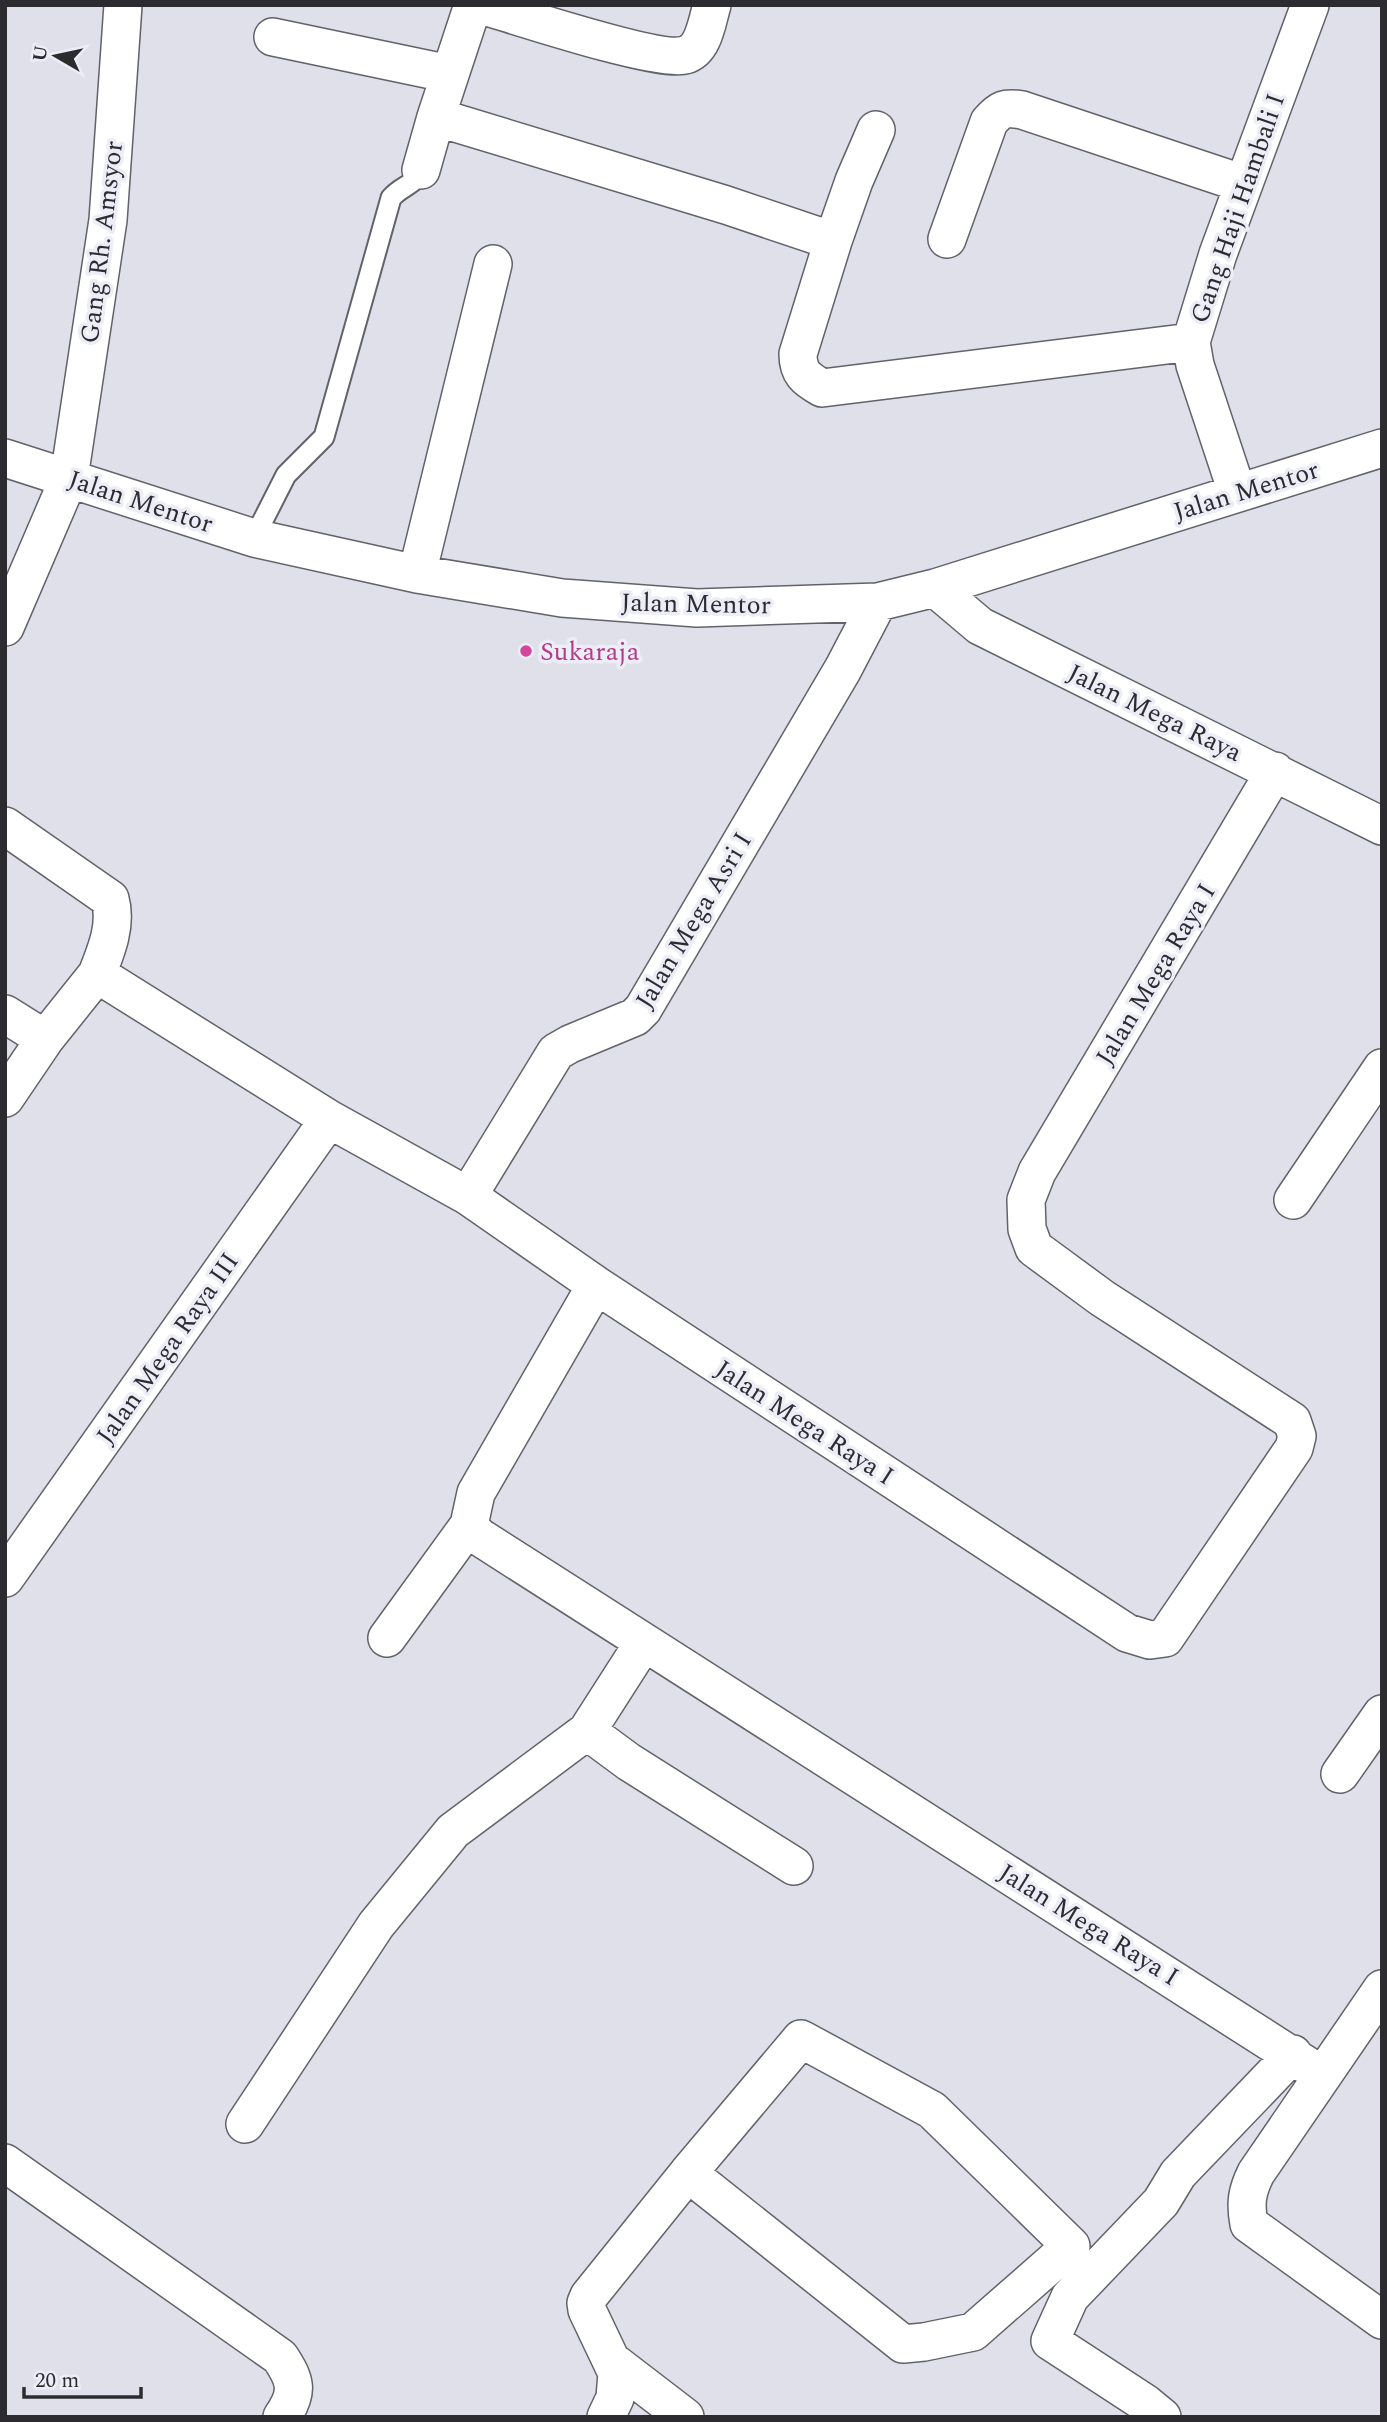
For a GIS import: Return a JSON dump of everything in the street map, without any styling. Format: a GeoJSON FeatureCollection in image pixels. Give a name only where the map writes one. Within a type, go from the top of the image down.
{"type":"FeatureCollection","features":[{"type":"Feature","properties":{"kind":"street","name":"Gang Rh. Amsyor"},"geometry":{"type":"LineString","coordinates":[[5,627],[69,478],[108,220],[123,5]]}},
{"type":"Feature","properties":{"kind":"street"},"geometry":{"type":"LineString","coordinates":[[421,170],[473,5]]}},
{"type":"Feature","properties":{"kind":"street"},"geometry":{"type":"LineString","coordinates":[[481,5],[635,49],[675,56],[693,51],[702,38],[712,5]]}},
{"type":"Feature","properties":{"kind":"street","name":"Gang Haji Hambali I"},"geometry":{"type":"LineString","coordinates":[[1237,492],[1195,365],[1191,342],[1218,254],[1310,5]]}},
{"type":"Feature","properties":{"kind":"street"},"geometry":{"type":"LineString","coordinates":[[273,37],[450,74]]}},
{"type":"Feature","properties":{"kind":"street"},"geometry":{"type":"LineString","coordinates":[[947,239],[989,122],[997,112],[1007,107],[1244,184]]}},
{"type":"Feature","properties":{"kind":"street"},"geometry":{"type":"LineString","coordinates":[[436,117],[726,205],[833,241]]}},
{"type":"Feature","properties":{"kind":"street"},"geometry":{"type":"LineString","coordinates":[[876,130],[833,241],[798,354],[798,368],[810,381],[822,388],[1191,342]]}},
{"type":"Feature","properties":{"kind":"street"},"geometry":{"type":"LineString","coordinates":[[417,574],[493,264]]}},
{"type":"Feature","properties":{"kind":"street","name":"Jalan Mentor"},"geometry":{"type":"LineString","coordinates":[[5,458],[254,538],[417,574],[562,598],[697,608],[878,602],[935,588],[1382,448]]}},
{"type":"Feature","properties":{"kind":"street","name":"Jalan Mega Raya"},"geometry":{"type":"LineString","coordinates":[[935,588],[980,626],[1382,826]]}},
{"type":"Feature","properties":{"kind":"street","name":"Jalan Mega Asri I"},"geometry":{"type":"LineString","coordinates":[[467,1196],[556,1052],[635,1017],[643,1009],[843,669],[878,602]]}},
{"type":"Feature","properties":{"kind":"street","name":"Jalan Mega Raya I"},"geometry":{"type":"LineString","coordinates":[[596,1285],[1127,1633],[1150,1640],[1165,1638],[1294,1448],[1297,1436],[1292,1421],[1102,1298],[1034,1248],[1027,1229],[1026,1200],[1037,1172],[1275,771]]}},
{"type":"Feature","properties":{"kind":"street"},"geometry":{"type":"LineString","coordinates":[[5,826],[110,899],[114,913],[113,927],[97,974],[46,1039],[5,1098]]}},
{"type":"Feature","properties":{"kind":"street"},"geometry":{"type":"LineString","coordinates":[[97,974],[329,1119],[467,1196],[596,1285],[476,1493],[470,1525],[387,1638]]}},
{"type":"Feature","properties":{"kind":"street"},"geometry":{"type":"LineString","coordinates":[[5,1014],[46,1039]]}},
{"type":"Feature","properties":{"kind":"street"},"geometry":{"type":"LineString","coordinates":[[1293,1200],[1382,1068]]}},
{"type":"Feature","properties":{"kind":"street","name":"Jalan Mega Raya III"},"geometry":{"type":"LineString","coordinates":[[5,1578],[329,1119]]}},
{"type":"Feature","properties":{"kind":"street","name":"Jalan Mega Raya I"},"geometry":{"type":"LineString","coordinates":[[470,1525],[478,1536],[1308,2065]]}},
{"type":"Feature","properties":{"kind":"street"},"geometry":{"type":"LineString","coordinates":[[245,2124],[376,1926],[453,1831],[587,1731],[644,1642]]}},
{"type":"Feature","properties":{"kind":"street"},"geometry":{"type":"LineString","coordinates":[[1340,1774],[1382,1714]]}},
{"type":"Feature","properties":{"kind":"street"},"geometry":{"type":"LineString","coordinates":[[587,1731],[629,1762],[794,1866]]}},
{"type":"Feature","properties":{"kind":"street"},"geometry":{"type":"LineString","coordinates":[[1162,2417],[1050,2341],[1070,2297],[1161,2203],[1178,2174],[1308,2065],[1382,1989]]}},
{"type":"Feature","properties":{"kind":"street"},"geometry":{"type":"LineString","coordinates":[[606,2417],[615,2398],[617,2374],[587,2310],[589,2296],[688,2173],[801,2039],[932,2110],[1071,2246],[973,2332],[924,2343],[903,2344],[688,2173]]}},
{"type":"Feature","properties":{"kind":"street"},"geometry":{"type":"LineString","coordinates":[[1308,2065],[1247,2190],[1245,2205],[1249,2224],[1382,2320]]}},
{"type":"Feature","properties":{"kind":"street"},"geometry":{"type":"LineString","coordinates":[[5,2163],[280,2357],[290,2372],[294,2387],[293,2400],[282,2417]]}},
{"type":"Feature","properties":{"kind":"street"},"geometry":{"type":"LineString","coordinates":[[612,2361],[685,2417]]}},
{"type":"Feature","properties":{"kind":"lane"},"geometry":{"type":"LineString","coordinates":[[254,538],[286,475],[324,437],[391,198],[397,190],[416,180],[421,170]]}},
{"type":"Feature","properties":{"kind":"place","name":"Sukaraja"},"geometry":{"type":"Point","coordinates":[526,651]}}]}
